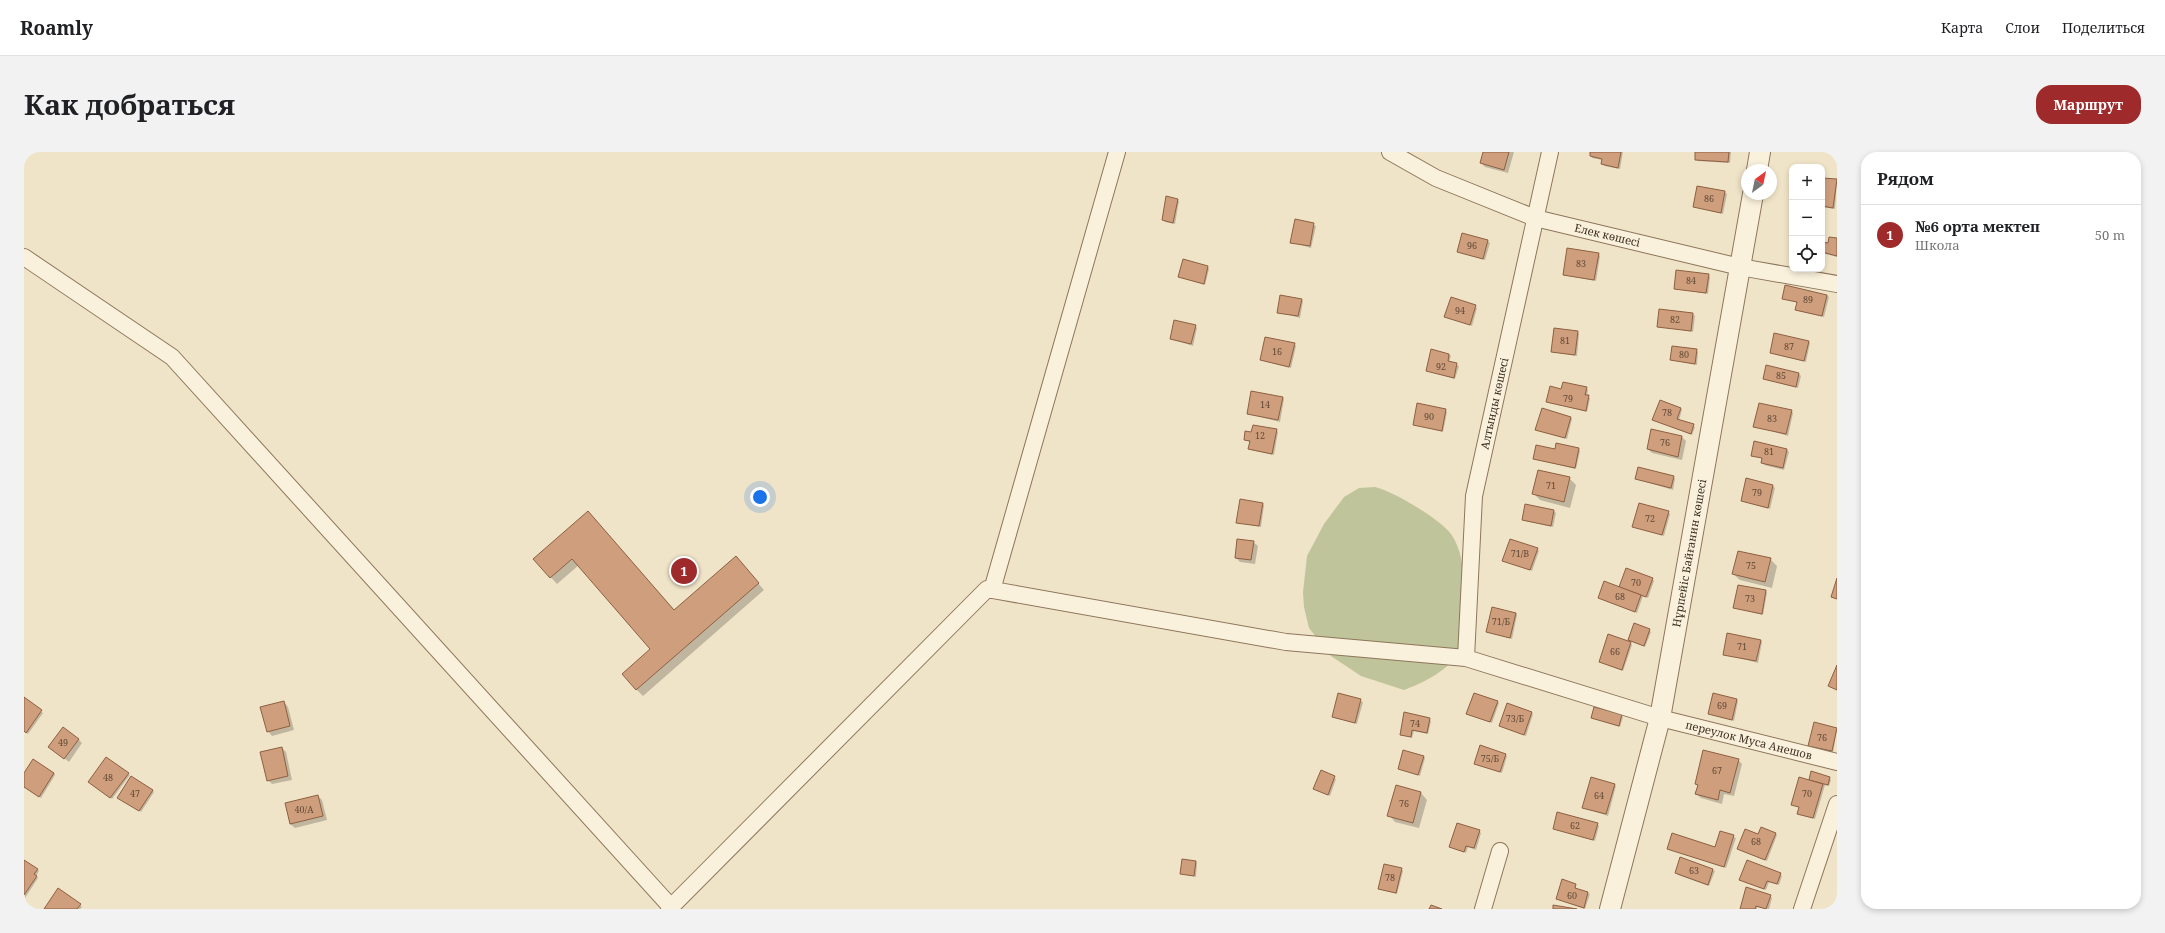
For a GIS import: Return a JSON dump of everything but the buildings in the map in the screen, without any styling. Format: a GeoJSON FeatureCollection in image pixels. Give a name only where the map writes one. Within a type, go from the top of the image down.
{"type":"FeatureCollection","features":[{"type":"Feature","properties":{"kind":"street"},"geometry":{"type":"LineString","coordinates":[[24,257],[172,357],[670,908],[987,589],[992,590],[1117,152]]}},
{"type":"Feature","properties":{"kind":"street","name":"Елек көшесі"},"geometry":{"type":"LineString","coordinates":[[1390,152],[1436,178],[1535,218],[1740,266],[1837,284]]}},
{"type":"Feature","properties":{"kind":"street","name":"Алтынды көшесі"},"geometry":{"type":"LineString","coordinates":[[1466,658],[1474,496],[1550,152]]}},
{"type":"Feature","properties":{"kind":"street"},"geometry":{"type":"LineString","coordinates":[[1758,164],[1760,152]]}},
{"type":"Feature","properties":{"kind":"street","name":"Нұрпейіс Байғанин көшесі"},"geometry":{"type":"LineString","coordinates":[[1610,909],[1660,718],[1752,200]]}},
{"type":"Feature","properties":{"kind":"street","name":"переулок Муса Анешов"},"geometry":{"type":"LineString","coordinates":[[992,590],[1286,642],[1466,658],[1660,718],[1837,762]]}},
{"type":"Feature","properties":{"kind":"street"},"geometry":{"type":"LineString","coordinates":[[1802,909],[1837,804]]}},
{"type":"Feature","properties":{"kind":"street"},"geometry":{"type":"LineString","coordinates":[[1482,909],[1500,851]]}},
{"type":"Feature","properties":{"kind":"green space"},"geometry":{"type":"Polygon","coordinates":[[[1375,487],[1393,494],[1416,506],[1445,528],[1457,544],[1463,567],[1464,579],[1461,648],[1456,657],[1443,670],[1427,680],[1404,690],[1361,676],[1331,656],[1309,628],[1304,607],[1303,592],[1307,556],[1324,524],[1344,497],[1359,488],[1375,487]]]}},
{"type":"Feature","properties":{"kind":"place","name":"№6 орта мектеп"},"geometry":{"type":"Point","coordinates":[684,571]}}]}
